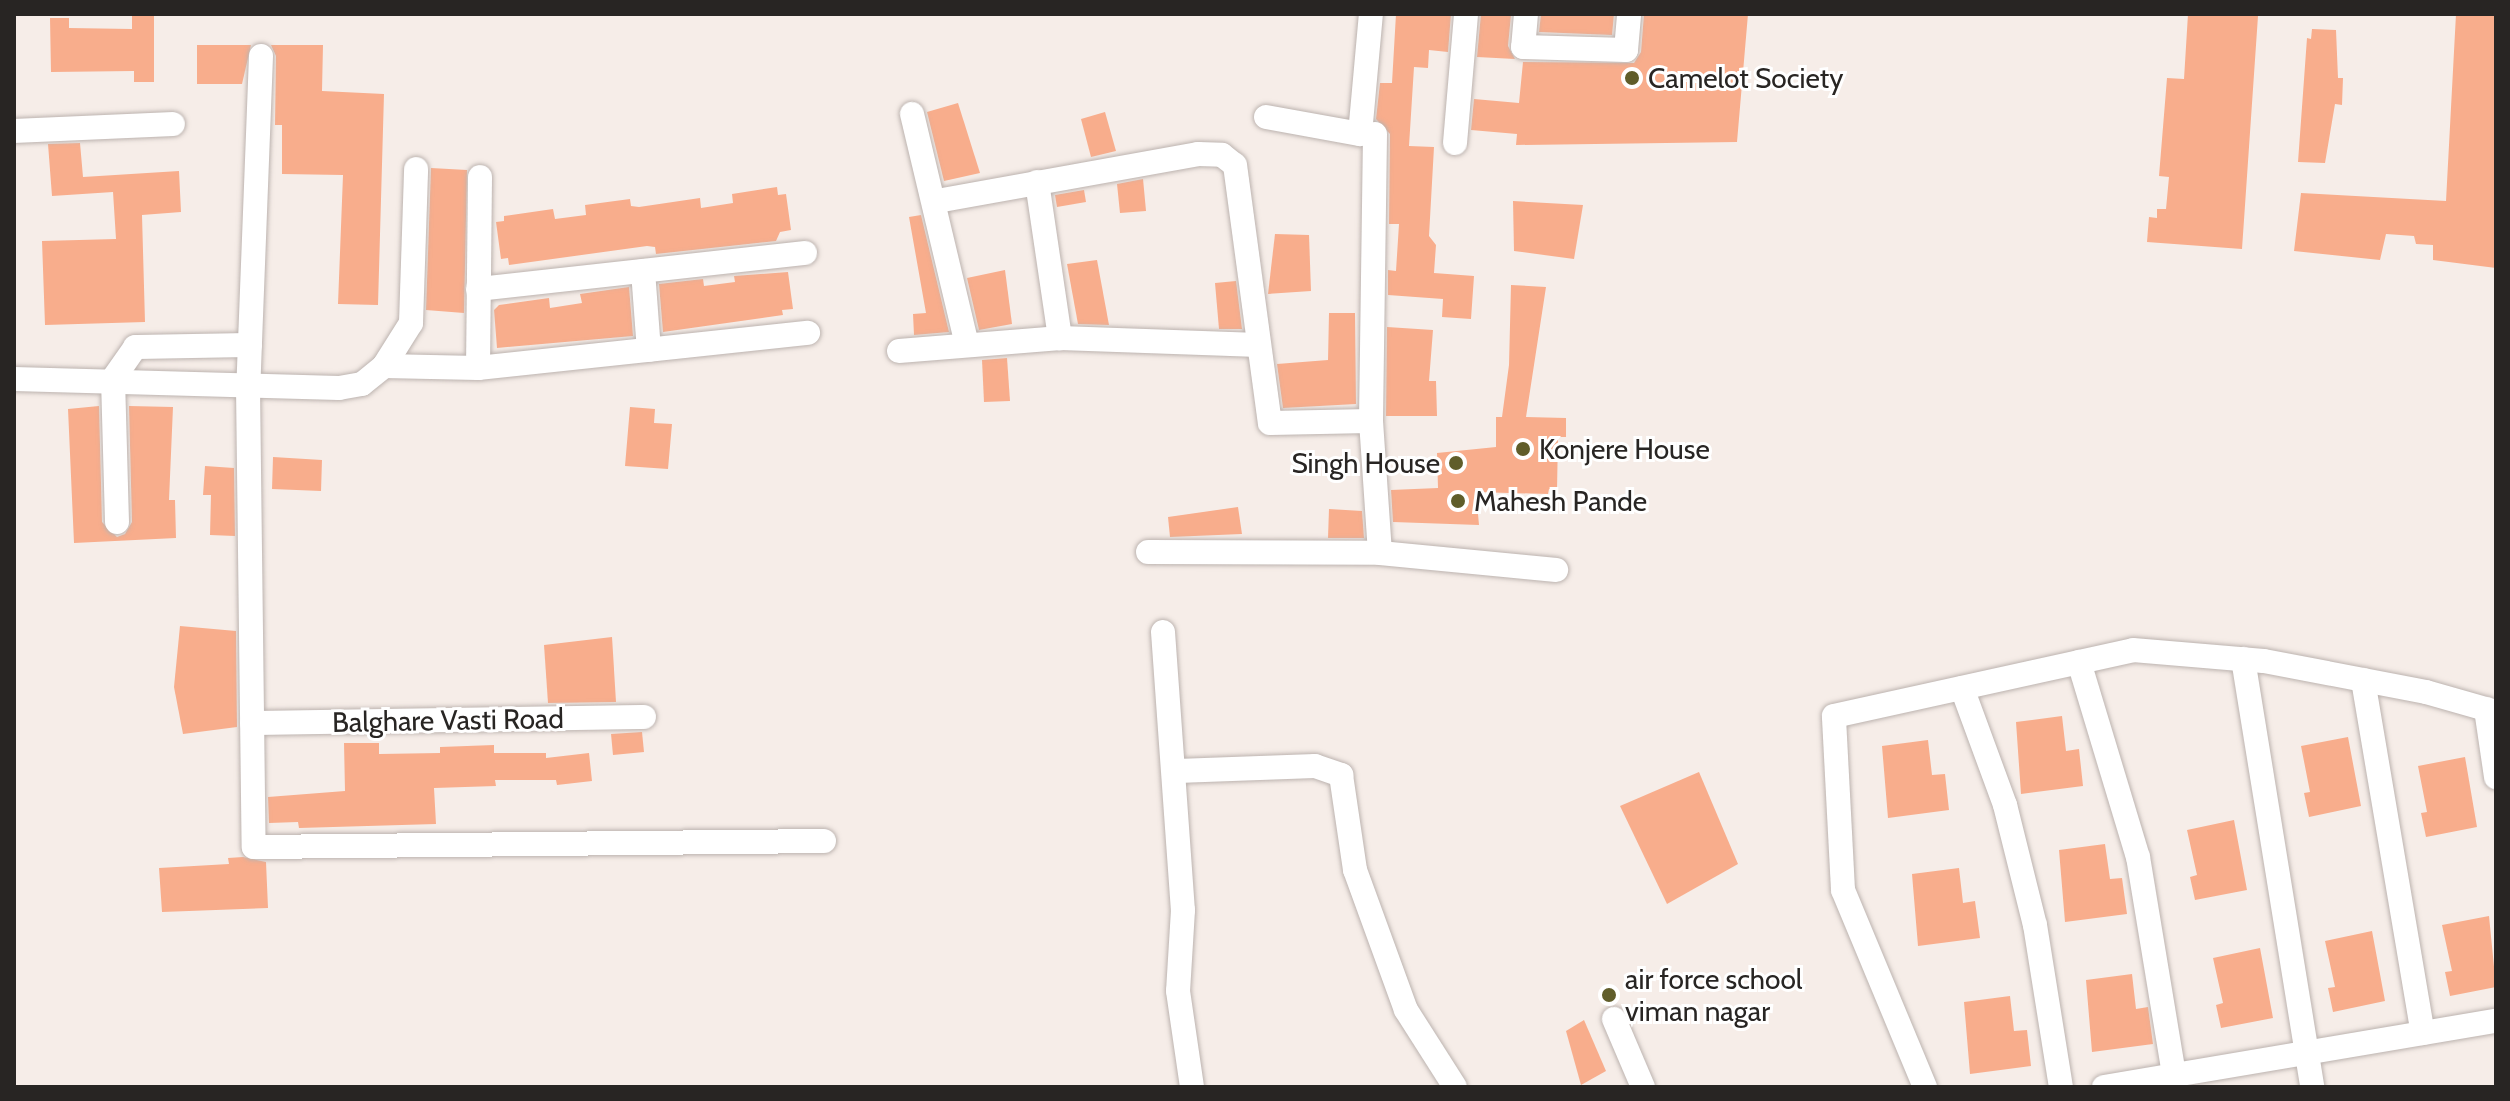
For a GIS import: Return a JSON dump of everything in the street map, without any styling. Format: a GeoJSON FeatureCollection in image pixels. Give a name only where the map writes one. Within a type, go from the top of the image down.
{"type":"FeatureCollection","features":[{"type":"Feature","properties":{"kind":"street"},"geometry":{"type":"LineString","coordinates":[[1266,117],[1360,134],[1371,14]]}},
{"type":"Feature","properties":{"kind":"street"},"geometry":{"type":"LineString","coordinates":[[1455,143],[1466,14]]}},
{"type":"Feature","properties":{"kind":"street"},"geometry":{"type":"LineString","coordinates":[[1526,14],[1523,47],[1626,50],[1629,14]]}},
{"type":"Feature","properties":{"kind":"street"},"geometry":{"type":"LineString","coordinates":[[261,56],[248,387],[254,847],[824,841]]}},
{"type":"Feature","properties":{"kind":"street"},"geometry":{"type":"LineString","coordinates":[[912,114],[937,201],[967,344]]}},
{"type":"Feature","properties":{"kind":"street"},"geometry":{"type":"LineString","coordinates":[[14,131],[173,124]]}},
{"type":"Feature","properties":{"kind":"street"},"geometry":{"type":"LineString","coordinates":[[1375,134],[1371,421],[1380,553]]}},
{"type":"Feature","properties":{"kind":"street"},"geometry":{"type":"LineString","coordinates":[[937,201],[1198,154],[1222,155],[1235,165],[1270,423],[1371,421]]}},
{"type":"Feature","properties":{"kind":"street"},"geometry":{"type":"LineString","coordinates":[[14,379],[113,379],[248,387],[339,388],[362,384],[384,366],[411,323],[416,169]]}},
{"type":"Feature","properties":{"kind":"street"},"geometry":{"type":"LineString","coordinates":[[478,368],[480,177]]}},
{"type":"Feature","properties":{"kind":"street"},"geometry":{"type":"LineString","coordinates":[[1037,182],[1060,338]]}},
{"type":"Feature","properties":{"kind":"street"},"geometry":{"type":"LineString","coordinates":[[478,289],[805,253]]}},
{"type":"Feature","properties":{"kind":"street"},"geometry":{"type":"LineString","coordinates":[[643,271],[649,350]]}},
{"type":"Feature","properties":{"kind":"street"},"geometry":{"type":"LineString","coordinates":[[384,366],[478,368],[808,333]]}},
{"type":"Feature","properties":{"kind":"street"},"geometry":{"type":"LineString","coordinates":[[899,351],[1060,338],[1259,345]]}},
{"type":"Feature","properties":{"kind":"street"},"geometry":{"type":"LineString","coordinates":[[117,522],[113,379],[135,347],[250,345]]}},
{"type":"Feature","properties":{"kind":"street"},"geometry":{"type":"LineString","coordinates":[[1148,552],[1380,553],[1556,570]]}},
{"type":"Feature","properties":{"kind":"street"},"geometry":{"type":"LineString","coordinates":[[1163,632],[1177,771],[1183,910],[1178,991],[1192,1087]]}},
{"type":"Feature","properties":{"kind":"street"},"geometry":{"type":"LineString","coordinates":[[1925,1087],[1843,890],[1834,716],[2133,650],[2243,659],[2363,680],[2491,711],[2496,777]]}},
{"type":"Feature","properties":{"kind":"street"},"geometry":{"type":"LineString","coordinates":[[2243,659],[2310,1052],[2312,1087]]}},
{"type":"Feature","properties":{"kind":"street"},"geometry":{"type":"LineString","coordinates":[[2079,662],[2138,857],[2174,1075]]}},
{"type":"Feature","properties":{"kind":"street"},"geometry":{"type":"LineString","coordinates":[[2363,680],[2423,1033]]}},
{"type":"Feature","properties":{"kind":"street"},"geometry":{"type":"LineString","coordinates":[[1962,688],[2005,805],[2035,925],[2061,1087]]}},
{"type":"Feature","properties":{"kind":"street","name":"Balghare Vasti Road"},"geometry":{"type":"LineString","coordinates":[[252,723],[644,717]]}},
{"type":"Feature","properties":{"kind":"street"},"geometry":{"type":"LineString","coordinates":[[1177,771],[1315,766],[1341,775],[1355,870],[1406,1010],[1455,1087]]}},
{"type":"Feature","properties":{"kind":"street"},"geometry":{"type":"LineString","coordinates":[[1614,1019],[1643,1087]]}},
{"type":"Feature","properties":{"kind":"street"},"geometry":{"type":"LineString","coordinates":[[2104,1087],[2496,1021]]}},
{"type":"Feature","properties":{"kind":"building"},"geometry":{"type":"Polygon","coordinates":[[[132,14],[154,14],[154,82],[134,82],[134,71],[51,72],[50,18],[69,18],[69,28],[132,29],[132,14]]]}},
{"type":"Feature","properties":{"kind":"building"},"geometry":{"type":"Polygon","coordinates":[[[1396,14],[1451,14],[1448,52],[1429,50],[1428,68],[1414,67],[1409,146],[1434,147],[1429,236],[1436,245],[1434,273],[1474,276],[1471,319],[1442,317],[1443,299],[1388,295],[1388,270],[1396,271],[1399,224],[1389,224],[1390,134],[1376,119],[1380,83],[1392,83],[1396,14]]]}},
{"type":"Feature","properties":{"kind":"building"},"geometry":{"type":"Polygon","coordinates":[[[1481,14],[1511,15],[1508,46],[1515,59],[1477,57],[1481,14]]]}},
{"type":"Feature","properties":{"kind":"building"},"geometry":{"type":"Polygon","coordinates":[[[1541,14],[1614,14],[1612,35],[1539,32],[1541,14]]]}},
{"type":"Feature","properties":{"kind":"building","name":"Camelot Society"},"geometry":{"type":"Polygon","coordinates":[[[1644,14],[1748,14],[1737,142],[1516,145],[1517,134],[1471,130],[1474,99],[1519,103],[1523,62],[1634,63],[1641,52],[1644,14]]]}},
{"type":"Feature","properties":{"kind":"building"},"geometry":{"type":"Polygon","coordinates":[[[2188,14],[2258,16],[2242,249],[2147,242],[2149,217],[2157,218],[2157,209],[2166,209],[2169,177],[2159,176],[2167,78],[2184,79],[2188,14]]]}},
{"type":"Feature","properties":{"kind":"building"},"geometry":{"type":"Polygon","coordinates":[[[2456,14],[2496,14],[2496,268],[2433,260],[2433,245],[2416,244],[2414,236],[2386,234],[2380,260],[2294,251],[2301,193],[2446,201],[2456,14]]]}},
{"type":"Feature","properties":{"kind":"building"},"geometry":{"type":"Polygon","coordinates":[[[2312,29],[2336,30],[2338,78],[2343,78],[2342,105],[2335,104],[2325,163],[2298,162],[2307,38],[2311,39],[2312,29]]]}},
{"type":"Feature","properties":{"kind":"building"},"geometry":{"type":"Polygon","coordinates":[[[197,45],[251,45],[242,84],[197,84],[197,45]]]}},
{"type":"Feature","properties":{"kind":"building"},"geometry":{"type":"Polygon","coordinates":[[[271,45],[323,45],[322,91],[384,94],[378,305],[338,304],[343,175],[282,174],[282,125],[275,125],[276,56],[271,45]]]}},
{"type":"Feature","properties":{"kind":"building"},"geometry":{"type":"Polygon","coordinates":[[[958,103],[980,173],[944,181],[927,112],[958,103]]]}},
{"type":"Feature","properties":{"kind":"building"},"geometry":{"type":"Polygon","coordinates":[[[1105,112],[1116,151],[1091,157],[1081,119],[1105,112]]]}},
{"type":"Feature","properties":{"kind":"building"},"geometry":{"type":"Polygon","coordinates":[[[80,143],[83,177],[179,171],[181,212],[142,215],[145,322],[45,325],[42,241],[116,239],[113,192],[52,196],[48,144],[80,143]]]}},
{"type":"Feature","properties":{"kind":"building"},"geometry":{"type":"Polygon","coordinates":[[[431,168],[467,170],[464,313],[426,310],[431,168]]]}},
{"type":"Feature","properties":{"kind":"building"},"geometry":{"type":"Polygon","coordinates":[[[1143,179],[1146,211],[1120,213],[1117,184],[1143,179]]]}},
{"type":"Feature","properties":{"kind":"building"},"geometry":{"type":"Polygon","coordinates":[[[777,187],[778,195],[786,194],[791,230],[780,232],[776,241],[656,254],[655,247],[647,246],[509,265],[508,258],[501,259],[496,222],[504,221],[504,216],[553,209],[555,219],[586,215],[585,205],[630,199],[631,206],[639,207],[700,198],[701,208],[733,203],[732,194],[777,187]]]}},
{"type":"Feature","properties":{"kind":"building"},"geometry":{"type":"Polygon","coordinates":[[[1084,190],[1086,202],[1057,207],[1055,195],[1084,190]]]}},
{"type":"Feature","properties":{"kind":"building"},"geometry":{"type":"Polygon","coordinates":[[[1513,201],[1583,205],[1574,259],[1514,251],[1513,201]]]}},
{"type":"Feature","properties":{"kind":"building"},"geometry":{"type":"Polygon","coordinates":[[[921,215],[949,332],[914,335],[913,314],[926,313],[909,217],[921,215]]]}},
{"type":"Feature","properties":{"kind":"building"},"geometry":{"type":"Polygon","coordinates":[[[1275,234],[1309,235],[1311,291],[1268,294],[1275,234]]]}},
{"type":"Feature","properties":{"kind":"building"},"geometry":{"type":"Polygon","coordinates":[[[1097,260],[1109,325],[1078,324],[1067,264],[1097,260]]]}},
{"type":"Feature","properties":{"kind":"building"},"geometry":{"type":"Polygon","coordinates":[[[1005,270],[1012,324],[979,330],[967,278],[1005,270]]]}},
{"type":"Feature","properties":{"kind":"building"},"geometry":{"type":"Polygon","coordinates":[[[788,272],[793,309],[782,310],[783,315],[663,332],[659,284],[703,279],[704,286],[735,282],[734,276],[788,272]]]}},
{"type":"Feature","properties":{"kind":"building"},"geometry":{"type":"Polygon","coordinates":[[[1236,281],[1242,329],[1219,329],[1215,283],[1236,281]]]}},
{"type":"Feature","properties":{"kind":"building"},"geometry":{"type":"Polygon","coordinates":[[[1511,285],[1546,287],[1526,417],[1566,418],[1566,437],[1558,437],[1557,490],[1549,489],[1548,494],[1476,492],[1479,525],[1393,522],[1391,490],[1438,488],[1437,453],[1496,447],[1496,417],[1502,417],[1509,365],[1511,285]]]}},
{"type":"Feature","properties":{"kind":"building"},"geometry":{"type":"Polygon","coordinates":[[[629,287],[633,336],[497,348],[494,310],[499,305],[549,298],[550,308],[582,303],[580,294],[629,287]]]}},
{"type":"Feature","properties":{"kind":"building"},"geometry":{"type":"Polygon","coordinates":[[[1329,313],[1355,313],[1356,404],[1283,408],[1277,364],[1328,360],[1329,313]]]}},
{"type":"Feature","properties":{"kind":"building"},"geometry":{"type":"Polygon","coordinates":[[[1387,327],[1433,330],[1429,381],[1436,381],[1437,416],[1386,416],[1387,327]]]}},
{"type":"Feature","properties":{"kind":"building"},"geometry":{"type":"Polygon","coordinates":[[[1007,358],[1010,401],[984,402],[982,360],[1007,358]]]}},
{"type":"Feature","properties":{"kind":"building"},"geometry":{"type":"Polygon","coordinates":[[[99,406],[102,522],[117,537],[125,534],[132,522],[129,406],[173,407],[169,500],[175,500],[176,538],[74,543],[68,409],[99,406]]]}},
{"type":"Feature","properties":{"kind":"building"},"geometry":{"type":"Polygon","coordinates":[[[630,407],[655,409],[654,423],[672,424],[668,469],[625,466],[630,407]]]}},
{"type":"Feature","properties":{"kind":"building"},"geometry":{"type":"Polygon","coordinates":[[[273,457],[322,460],[321,491],[272,489],[273,457]]]}},
{"type":"Feature","properties":{"kind":"building"},"geometry":{"type":"Polygon","coordinates":[[[205,466],[234,468],[235,536],[210,535],[211,495],[203,495],[205,466]]]}},
{"type":"Feature","properties":{"kind":"building"},"geometry":{"type":"Polygon","coordinates":[[[1238,507],[1242,534],[1170,537],[1168,517],[1238,507]]]}},
{"type":"Feature","properties":{"kind":"building"},"geometry":{"type":"Polygon","coordinates":[[[1329,509],[1362,511],[1364,538],[1328,538],[1329,509]]]}},
{"type":"Feature","properties":{"kind":"building"},"geometry":{"type":"Polygon","coordinates":[[[180,626],[236,631],[237,727],[183,734],[174,687],[180,626]]]}},
{"type":"Feature","properties":{"kind":"building"},"geometry":{"type":"Polygon","coordinates":[[[612,637],[616,702],[548,703],[544,645],[612,637]]]}},
{"type":"Feature","properties":{"kind":"building"},"geometry":{"type":"Polygon","coordinates":[[[2062,716],[2066,751],[2079,749],[2083,786],[2021,794],[2016,722],[2062,716]]]}},
{"type":"Feature","properties":{"kind":"building"},"geometry":{"type":"Polygon","coordinates":[[[642,732],[644,752],[613,755],[611,734],[642,732]]]}},
{"type":"Feature","properties":{"kind":"building"},"geometry":{"type":"Polygon","coordinates":[[[2348,737],[2361,806],[2309,817],[2304,793],[2310,792],[2301,746],[2348,737]]]}},
{"type":"Feature","properties":{"kind":"building"},"geometry":{"type":"Polygon","coordinates":[[[1928,740],[1932,775],[1945,774],[1949,810],[1888,818],[1882,746],[1928,740]]]}},
{"type":"Feature","properties":{"kind":"building"},"geometry":{"type":"Polygon","coordinates":[[[344,743],[379,743],[379,754],[440,753],[440,747],[494,745],[494,753],[546,753],[546,758],[589,753],[592,781],[557,785],[556,780],[495,780],[496,786],[434,788],[436,824],[299,828],[298,822],[269,823],[268,797],[345,791],[344,743]]]}},
{"type":"Feature","properties":{"kind":"building"},"geometry":{"type":"Polygon","coordinates":[[[2465,757],[2477,827],[2426,837],[2421,813],[2427,812],[2418,766],[2465,757]]]}},
{"type":"Feature","properties":{"kind":"building"},"geometry":{"type":"Polygon","coordinates":[[[1699,772],[1738,864],[1667,904],[1620,806],[1699,772]]]}},
{"type":"Feature","properties":{"kind":"building"},"geometry":{"type":"Polygon","coordinates":[[[2234,820],[2247,890],[2195,900],[2190,877],[2197,875],[2187,830],[2234,820]]]}},
{"type":"Feature","properties":{"kind":"building"},"geometry":{"type":"Polygon","coordinates":[[[2105,844],[2110,879],[2122,878],[2127,914],[2065,922],[2059,850],[2105,844]]]}},
{"type":"Feature","properties":{"kind":"building"},"geometry":{"type":"Polygon","coordinates":[[[243,857],[266,862],[268,908],[162,912],[159,868],[229,864],[228,858],[243,857]]]}},
{"type":"Feature","properties":{"kind":"building"},"geometry":{"type":"Polygon","coordinates":[[[1959,868],[1963,903],[1975,901],[1980,938],[1918,946],[1912,874],[1959,868]]]}},
{"type":"Feature","properties":{"kind":"building"},"geometry":{"type":"Polygon","coordinates":[[[2489,916],[2496,987],[2450,996],[2445,972],[2452,971],[2442,925],[2489,916]]]}},
{"type":"Feature","properties":{"kind":"building"},"geometry":{"type":"Polygon","coordinates":[[[2372,931],[2385,1001],[2333,1012],[2328,988],[2335,987],[2325,941],[2372,931]]]}},
{"type":"Feature","properties":{"kind":"building"},"geometry":{"type":"Polygon","coordinates":[[[2260,948],[2273,1018],[2221,1028],[2216,1005],[2223,1003],[2213,958],[2260,948]]]}},
{"type":"Feature","properties":{"kind":"building"},"geometry":{"type":"Polygon","coordinates":[[[2132,974],[2136,1009],[2148,1007],[2153,1044],[2092,1052],[2086,980],[2132,974]]]}},
{"type":"Feature","properties":{"kind":"building"},"geometry":{"type":"Polygon","coordinates":[[[2010,996],[2014,1031],[2027,1030],[2031,1066],[1970,1074],[1964,1002],[2010,996]]]}},
{"type":"Feature","properties":{"kind":"building"},"geometry":{"type":"Polygon","coordinates":[[[1584,1020],[1606,1071],[1581,1085],[1566,1031],[1584,1020]]]}},
{"type":"Feature","properties":{"kind":"place","name":"Camelot Society"},"geometry":{"type":"Point","coordinates":[1632,78]}},
{"type":"Feature","properties":{"kind":"place","name":"Konjere House"},"geometry":{"type":"Point","coordinates":[1523,449]}},
{"type":"Feature","properties":{"kind":"place","name":"Singh House"},"geometry":{"type":"Point","coordinates":[1456,463]}},
{"type":"Feature","properties":{"kind":"place","name":"Mahesh Pande"},"geometry":{"type":"Point","coordinates":[1458,501]}},
{"type":"Feature","properties":{"kind":"place","name":"air force school viman nagar"},"geometry":{"type":"Point","coordinates":[1609,995]}}]}
